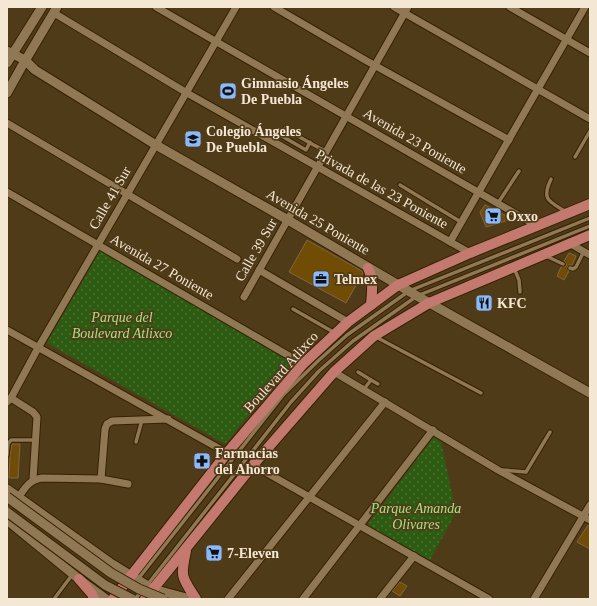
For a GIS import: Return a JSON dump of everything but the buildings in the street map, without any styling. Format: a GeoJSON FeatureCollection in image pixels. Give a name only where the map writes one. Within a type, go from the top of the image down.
{"type":"FeatureCollection","features":[{"type":"Feature","properties":{"kind":"main road"},"geometry":{"type":"LineString","coordinates":[[8,57],[42,7]]}},
{"type":"Feature","properties":{"kind":"main road"},"geometry":{"type":"LineString","coordinates":[[7,93],[23,63],[56,10]]}},
{"type":"Feature","properties":{"kind":"main road","name":"Avenida 25 Poniente"},"geometry":{"type":"LineString","coordinates":[[8,57],[35,70],[156,145],[288,220],[413,294],[590,393]]}},
{"type":"Feature","properties":{"kind":"main road","name":"Boulevard Atlixco"},"geometry":{"type":"LineString","coordinates":[[113,599],[134,578],[227,453],[303,364],[348,322],[398,285],[470,253],[590,204]]}},
{"type":"Feature","properties":{"kind":"main road"},"geometry":{"type":"LineString","coordinates":[[145,599],[150,587],[186,550],[253,465],[334,372],[374,336],[429,303],[590,235]]}},
{"type":"Feature","properties":{"kind":"main road"},"geometry":{"type":"LineString","coordinates":[[368,268],[371,274],[371,305]]}},
{"type":"Feature","properties":{"kind":"main road"},"geometry":{"type":"LineString","coordinates":[[7,489],[46,518],[134,578],[150,587],[190,599]]}},
{"type":"Feature","properties":{"kind":"main road"},"geometry":{"type":"LineString","coordinates":[[7,497],[111,573],[139,589],[163,599]]}},
{"type":"Feature","properties":{"kind":"main road"},"geometry":{"type":"LineString","coordinates":[[7,512],[105,585],[132,599]]}},
{"type":"Feature","properties":{"kind":"main road"},"geometry":{"type":"LineString","coordinates":[[31,538],[46,518]]}},
{"type":"Feature","properties":{"kind":"main road"},"geometry":{"type":"LineString","coordinates":[[7,520],[106,599]]}},
{"type":"Feature","properties":{"kind":"main road"},"geometry":{"type":"LineString","coordinates":[[186,550],[182,568],[182,576],[196,599]]}},
{"type":"Feature","properties":{"kind":"main road"},"geometry":{"type":"LineString","coordinates":[[76,576],[92,594],[94,599]]}},
{"type":"Feature","properties":{"kind":"street","name":"Avenida 23 Poniente"},"geometry":{"type":"LineString","coordinates":[[156,7],[537,226]]}},
{"type":"Feature","properties":{"kind":"street","name":"Calle 41 Sur"},"geometry":{"type":"LineString","coordinates":[[9,400],[236,7]]}},
{"type":"Feature","properties":{"kind":"street"},"geometry":{"type":"LineString","coordinates":[[274,7],[375,66],[509,140]]}},
{"type":"Feature","properties":{"kind":"street"},"geometry":{"type":"LineString","coordinates":[[394,7],[406,10],[538,90],[590,119]]}},
{"type":"Feature","properties":{"kind":"street"},"geometry":{"type":"LineString","coordinates":[[510,7],[590,53]]}},
{"type":"Feature","properties":{"kind":"street"},"geometry":{"type":"LineString","coordinates":[[450,242],[585,7]]}},
{"type":"Feature","properties":{"kind":"street","name":"Privada de las 23 Poniente"},"geometry":{"type":"LineString","coordinates":[[56,10],[187,93],[470,253]]}},
{"type":"Feature","properties":{"kind":"street","name":"Calle 39 Sur"},"geometry":{"type":"LineString","coordinates":[[244,297],[406,10]]}},
{"type":"Feature","properties":{"kind":"street"},"geometry":{"type":"LineString","coordinates":[[7,123],[237,259]]}},
{"type":"Feature","properties":{"kind":"street","name":"Avenida 27 Poniente"},"geometry":{"type":"LineString","coordinates":[[7,192],[303,364]]}},
{"type":"Feature","properties":{"kind":"street"},"geometry":{"type":"LineString","coordinates":[[569,243],[587,253]]}},
{"type":"Feature","properties":{"kind":"street"},"geometry":{"type":"LineString","coordinates":[[259,270],[348,322]]}},
{"type":"Feature","properties":{"kind":"street"},"geometry":{"type":"LineString","coordinates":[[7,330],[227,453]]}},
{"type":"Feature","properties":{"kind":"street"},"geometry":{"type":"LineString","coordinates":[[334,372],[498,470],[587,518]]}},
{"type":"Feature","properties":{"kind":"street"},"geometry":{"type":"LineString","coordinates":[[9,400],[35,414],[37,421],[33,479]]}},
{"type":"Feature","properties":{"kind":"street"},"geometry":{"type":"LineString","coordinates":[[228,599],[385,402]]}},
{"type":"Feature","properties":{"kind":"street"},"geometry":{"type":"LineString","coordinates":[[101,479],[105,429],[107,424],[112,421],[168,419]]}},
{"type":"Feature","properties":{"kind":"street"},"geometry":{"type":"LineString","coordinates":[[303,599],[433,430]]}},
{"type":"Feature","properties":{"kind":"street"},"geometry":{"type":"LineString","coordinates":[[253,465],[488,599]]}},
{"type":"Feature","properties":{"kind":"street"},"geometry":{"type":"LineString","coordinates":[[18,498],[33,479],[101,479],[128,484]]}},
{"type":"Feature","properties":{"kind":"street"},"geometry":{"type":"LineString","coordinates":[[534,599],[587,518],[590,505]]}},
{"type":"Feature","properties":{"kind":"street"},"geometry":{"type":"LineString","coordinates":[[383,598],[414,556]]}},
{"type":"Feature","properties":{"kind":"lane"},"geometry":{"type":"LineString","coordinates":[[310,142],[306,150],[280,135],[285,128],[310,142],[326,151]]}},
{"type":"Feature","properties":{"kind":"lane"},"geometry":{"type":"LineString","coordinates":[[575,157],[590,131]]}},
{"type":"Feature","properties":{"kind":"lane"},"geometry":{"type":"LineString","coordinates":[[498,204],[519,171]]}},
{"type":"Feature","properties":{"kind":"lane"},"geometry":{"type":"LineString","coordinates":[[552,179],[546,190],[546,196],[568,213]]}},
{"type":"Feature","properties":{"kind":"lane"},"geometry":{"type":"LineString","coordinates":[[400,185],[461,222]]}},
{"type":"Feature","properties":{"kind":"lane"},"geometry":{"type":"LineString","coordinates":[[122,599],[134,578],[284,394],[347,334],[413,294],[590,218]]}},
{"type":"Feature","properties":{"kind":"lane"},"geometry":{"type":"LineString","coordinates":[[135,599],[150,587],[305,386],[319,371],[353,341],[413,294],[590,226]]}},
{"type":"Feature","properties":{"kind":"lane"},"geometry":{"type":"LineString","coordinates":[[570,268],[573,269],[576,267],[587,253]]}},
{"type":"Feature","properties":{"kind":"lane"},"geometry":{"type":"LineString","coordinates":[[544,254],[563,264]]}},
{"type":"Feature","properties":{"kind":"lane"},"geometry":{"type":"LineString","coordinates":[[514,267],[519,280],[520,292]]}},
{"type":"Feature","properties":{"kind":"lane"},"geometry":{"type":"LineString","coordinates":[[294,309],[336,333]]}},
{"type":"Feature","properties":{"kind":"lane"},"geometry":{"type":"LineString","coordinates":[[374,336],[481,393]]}},
{"type":"Feature","properties":{"kind":"lane"},"geometry":{"type":"LineString","coordinates":[[358,372],[378,384]]}},
{"type":"Feature","properties":{"kind":"lane"},"geometry":{"type":"LineString","coordinates":[[364,389],[371,380]]}},
{"type":"Feature","properties":{"kind":"lane"},"geometry":{"type":"LineString","coordinates":[[136,442],[142,420]]}},
{"type":"Feature","properties":{"kind":"lane"},"geometry":{"type":"LineString","coordinates":[[498,470],[526,472],[550,432]]}},
{"type":"Feature","properties":{"kind":"lane"},"geometry":{"type":"LineString","coordinates":[[7,455],[8,444],[11,440],[36,440]]}},
{"type":"Feature","properties":{"kind":"lane"},"geometry":{"type":"LineString","coordinates":[[54,599],[76,576]]}},
{"type":"Feature","properties":{"kind":"green space","name":"Parque del Boulevard Atlixco"},"geometry":{"type":"Polygon","coordinates":[[[100,251],[293,363],[225,444],[47,343],[100,251]]]}},
{"type":"Feature","properties":{"kind":"green space","name":"Parque Amanda Olivares"},"geometry":{"type":"Polygon","coordinates":[[[434,437],[441,442],[456,512],[429,562],[366,527],[434,437]]]}},
{"type":"Feature","properties":{"kind":"place","name":"Gimnasio Ángeles De Puebla"},"geometry":{"type":"Point","coordinates":[228,91]}},
{"type":"Feature","properties":{"kind":"place","name":"Colegio Ángeles De Puebla"},"geometry":{"type":"Point","coordinates":[193,139]}},
{"type":"Feature","properties":{"kind":"place","name":"Oxxo"},"geometry":{"type":"Point","coordinates":[493,216]}},
{"type":"Feature","properties":{"kind":"place","name":"Telmex"},"geometry":{"type":"Point","coordinates":[321,279]}},
{"type":"Feature","properties":{"kind":"place","name":"KFC"},"geometry":{"type":"Point","coordinates":[484,303]}},
{"type":"Feature","properties":{"kind":"place","name":"Farmacias del Ahorro"},"geometry":{"type":"Point","coordinates":[202,461]}},
{"type":"Feature","properties":{"kind":"place","name":"7-Eleven"},"geometry":{"type":"Point","coordinates":[214,553]}}]}
